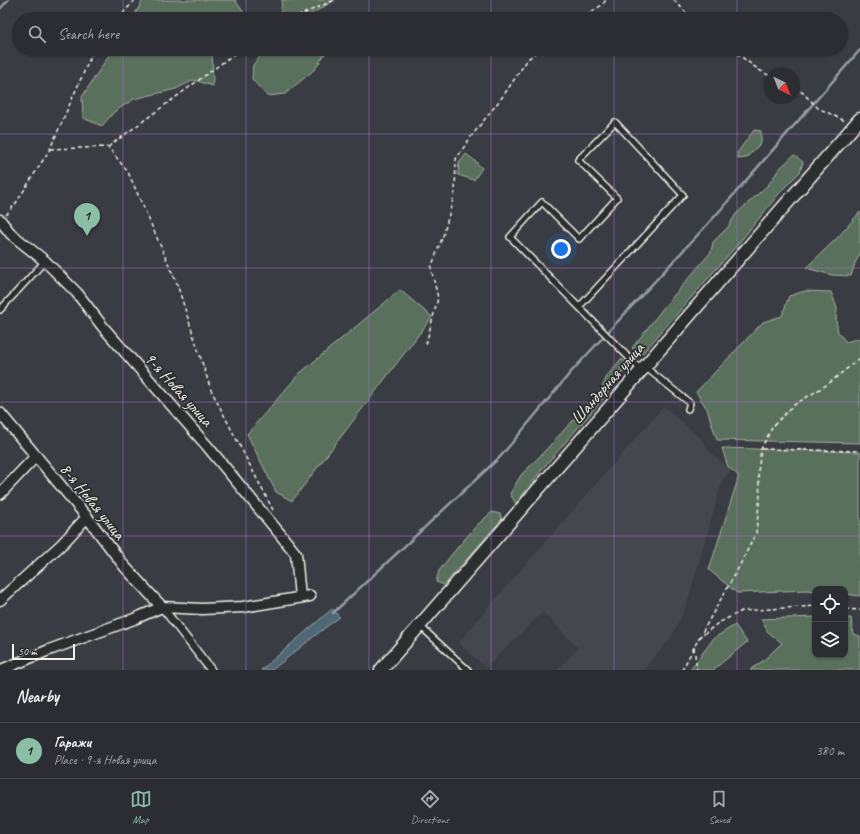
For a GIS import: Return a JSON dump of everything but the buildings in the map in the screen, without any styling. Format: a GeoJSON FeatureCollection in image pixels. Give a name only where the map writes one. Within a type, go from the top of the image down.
{"type":"FeatureCollection","features":[{"type":"Feature","properties":{"kind":"street","name":"Шандорная улица"},"geometry":{"type":"LineString","coordinates":[[381,670],[857,122]]}},
{"type":"Feature","properties":{"kind":"street","name":"9-я Новая улица"},"geometry":{"type":"LineString","coordinates":[[0,221],[11,234],[44,260],[77,293],[103,327],[208,447],[296,554],[305,597],[243,607],[202,609],[162,607]]}},
{"type":"Feature","properties":{"kind":"street","name":"8-я Новая улица"},"geometry":{"type":"LineString","coordinates":[[0,413],[87,517],[125,567],[162,607]]}},
{"type":"Feature","properties":{"kind":"street"},"geometry":{"type":"LineString","coordinates":[[0,494],[36,456]]}},
{"type":"Feature","properties":{"kind":"street"},"geometry":{"type":"LineString","coordinates":[[0,600],[62,544],[87,517]]}},
{"type":"Feature","properties":{"kind":"street"},"geometry":{"type":"LineString","coordinates":[[1,670],[162,607],[211,670]]}},
{"type":"Feature","properties":{"kind":"lane"},"geometry":{"type":"LineString","coordinates":[[579,307],[683,195],[615,122],[578,160],[617,198],[579,240],[542,202],[510,237],[579,307],[643,369],[690,403],[688,409]]}},
{"type":"Feature","properties":{"kind":"lane"},"geometry":{"type":"LineString","coordinates":[[0,310],[44,260]]}},
{"type":"Feature","properties":{"kind":"lane"},"geometry":{"type":"LineString","coordinates":[[419,625],[468,670]]}},
{"type":"Feature","properties":{"kind":"path"},"geometry":{"type":"LineString","coordinates":[[124,12],[135,0]]}},
{"type":"Feature","properties":{"kind":"path"},"geometry":{"type":"LineString","coordinates":[[307,12],[335,0]]}},
{"type":"Feature","properties":{"kind":"path"},"geometry":{"type":"LineString","coordinates":[[591,12],[602,5],[606,0]]}},
{"type":"Feature","properties":{"kind":"path"},"geometry":{"type":"LineString","coordinates":[[674,0],[685,12]]}},
{"type":"Feature","properties":{"kind":"path"},"geometry":{"type":"LineString","coordinates":[[0,221],[16,203],[50,149],[91,56]]}},
{"type":"Feature","properties":{"kind":"path"},"geometry":{"type":"LineString","coordinates":[[50,149],[108,147],[232,56]]}},
{"type":"Feature","properties":{"kind":"path"},"geometry":{"type":"LineString","coordinates":[[426,344],[438,298],[431,268],[444,233],[455,192],[456,159],[532,56]]}},
{"type":"Feature","properties":{"kind":"path"},"geometry":{"type":"LineString","coordinates":[[740,56],[764,73]]}},
{"type":"Feature","properties":{"kind":"path"},"geometry":{"type":"LineString","coordinates":[[800,91],[818,108],[857,122]]}},
{"type":"Feature","properties":{"kind":"path"},"geometry":{"type":"LineString","coordinates":[[108,147],[128,172],[176,282],[211,390],[274,513]]}},
{"type":"Feature","properties":{"kind":"path"},"geometry":{"type":"LineString","coordinates":[[682,670],[739,567],[756,533],[760,495],[758,472],[761,449],[773,426],[794,405],[828,384],[860,358]]}},
{"type":"Feature","properties":{"kind":"path"},"geometry":{"type":"LineString","coordinates":[[761,449],[860,451]]}},
{"type":"Feature","properties":{"kind":"path"},"geometry":{"type":"LineString","coordinates":[[699,638],[718,623],[742,611],[812,606]]}},
{"type":"Feature","properties":{"kind":"path"},"geometry":{"type":"LineString","coordinates":[[848,609],[860,610]]}},
{"type":"Feature","properties":{"kind":"path"},"geometry":{"type":"LineString","coordinates":[[694,647],[697,670]]}},
{"type":"Feature","properties":{"kind":"shaded area"},"geometry":{"type":"Polygon","coordinates":[[[664,406],[701,439],[711,453],[731,471],[723,479],[687,604],[671,638],[643,670],[557,670],[578,648],[543,612],[486,668],[458,643],[664,406]]]}},
{"type":"Feature","properties":{"kind":"green space"},"geometry":{"type":"Polygon","coordinates":[[[143,0],[235,0],[243,12],[136,12],[143,0]]]}},
{"type":"Feature","properties":{"kind":"green space"},"geometry":{"type":"Polygon","coordinates":[[[282,0],[335,0],[315,12],[281,12],[282,0]]]}},
{"type":"Feature","properties":{"kind":"green space"},"geometry":{"type":"Polygon","coordinates":[[[108,56],[212,56],[213,86],[194,80],[176,89],[134,99],[114,112],[102,126],[83,118],[82,97],[108,56]]]}},
{"type":"Feature","properties":{"kind":"green space"},"geometry":{"type":"Polygon","coordinates":[[[261,56],[323,56],[315,69],[285,94],[267,96],[252,79],[253,65],[261,56]]]}},
{"type":"Feature","properties":{"kind":"green space"},"geometry":{"type":"Polygon","coordinates":[[[754,130],[761,131],[761,143],[746,158],[738,159],[737,153],[754,130]]]}},
{"type":"Feature","properties":{"kind":"green space"},"geometry":{"type":"Polygon","coordinates":[[[466,154],[482,168],[474,180],[458,175],[459,163],[466,154]]]}},
{"type":"Feature","properties":{"kind":"green space"},"geometry":{"type":"Polygon","coordinates":[[[794,155],[803,162],[800,172],[782,190],[738,244],[641,355],[632,348],[664,307],[711,252],[713,242],[728,227],[736,214],[769,184],[779,169],[794,155]]]}},
{"type":"Feature","properties":{"kind":"green space"},"geometry":{"type":"Polygon","coordinates":[[[860,212],[860,254],[855,263],[851,276],[832,275],[806,268],[839,236],[860,212]]]}},
{"type":"Feature","properties":{"kind":"green space"},"geometry":{"type":"Polygon","coordinates":[[[400,290],[432,317],[292,501],[276,492],[247,434],[299,374],[400,290]]]}},
{"type":"Feature","properties":{"kind":"green space"},"geometry":{"type":"Polygon","coordinates":[[[805,291],[831,292],[837,308],[836,320],[838,332],[846,342],[860,338],[860,443],[717,440],[707,409],[696,392],[763,322],[782,316],[789,296],[805,291]]]}},
{"type":"Feature","properties":{"kind":"green space"},"geometry":{"type":"Polygon","coordinates":[[[621,359],[629,364],[626,371],[616,377],[612,387],[543,468],[516,504],[510,494],[521,475],[601,390],[607,376],[621,359]]]}},
{"type":"Feature","properties":{"kind":"green space"},"geometry":{"type":"Polygon","coordinates":[[[722,448],[860,452],[860,596],[848,594],[848,586],[812,586],[812,591],[737,593],[709,570],[739,476],[728,467],[722,448]]]}},
{"type":"Feature","properties":{"kind":"green space"},"geometry":{"type":"Polygon","coordinates":[[[492,512],[500,514],[502,519],[444,585],[436,582],[439,571],[452,554],[477,525],[492,512]]]}},
{"type":"Feature","properties":{"kind":"green space"},"geometry":{"type":"Polygon","coordinates":[[[812,617],[812,658],[848,658],[848,618],[851,618],[853,634],[860,636],[860,670],[750,670],[764,660],[782,643],[768,632],[761,619],[812,617]]]}},
{"type":"Feature","properties":{"kind":"green space"},"geometry":{"type":"Polygon","coordinates":[[[735,625],[747,642],[713,670],[690,670],[714,638],[735,625]]]}},
{"type":"Feature","properties":{"kind":"water"},"geometry":{"type":"Polygon","coordinates":[[[332,609],[340,617],[272,670],[261,670],[332,609]]]}},
{"type":"Feature","properties":{"kind":"waterway"},"geometry":{"type":"LineString","coordinates":[[0,9],[8,0]]}},
{"type":"Feature","properties":{"kind":"waterway"},"geometry":{"type":"LineString","coordinates":[[333,613],[501,456],[571,372],[716,215],[860,50]]}},
{"type":"Feature","properties":{"kind":"place","name":"Гаражи"},"geometry":{"type":"Point","coordinates":[87,236]}}]}
